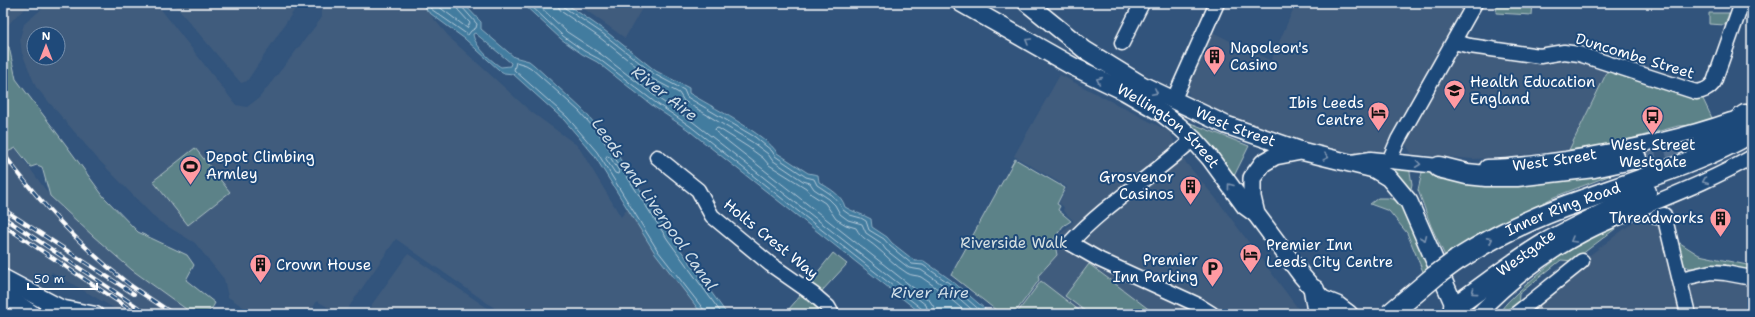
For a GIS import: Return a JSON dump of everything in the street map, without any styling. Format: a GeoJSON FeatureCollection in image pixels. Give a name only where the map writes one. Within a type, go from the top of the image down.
{"type":"FeatureCollection","features":[{"type":"Feature","properties":{"kind":"highway","name":"Inner Ring Road"},"geometry":{"type":"LineString","coordinates":[[1408,314],[1439,288],[1483,243],[1504,232],[1582,200],[1660,174],[1703,157],[1750,118]]}},
{"type":"Feature","properties":{"kind":"highway","name":"Inner Ring Road"},"geometry":{"type":"LineString","coordinates":[[1390,314],[1435,276],[1572,217],[1646,192],[1711,167],[1752,146]]}},
{"type":"Feature","properties":{"kind":"highway"},"geometry":{"type":"LineString","coordinates":[[1439,167],[1467,174],[1486,176],[1517,176],[1594,167],[1636,158]]}},
{"type":"Feature","properties":{"kind":"highway"},"geometry":{"type":"LineString","coordinates":[[1453,312],[1495,277],[1541,246],[1567,231],[1614,210],[1646,192]]}},
{"type":"Feature","properties":{"kind":"main road","name":"Wellington Street"},"geometry":{"type":"LineString","coordinates":[[961,3],[1062,60],[1150,106],[1180,127],[1210,158],[1245,206],[1256,214]]}},
{"type":"Feature","properties":{"kind":"main road","name":"West Street"},"geometry":{"type":"LineString","coordinates":[[1026,3],[1085,50],[1142,85],[1226,125],[1301,151]]}},
{"type":"Feature","properties":{"kind":"main road"},"geometry":{"type":"LineString","coordinates":[[1331,314],[1318,301],[1302,276],[1256,214],[1252,197],[1252,178],[1257,170],[1270,158],[1282,154],[1301,151],[1352,162],[1374,169],[1389,178],[1408,202],[1453,312]]}},
{"type":"Feature","properties":{"kind":"main road"},"geometry":{"type":"LineString","coordinates":[[3,278],[61,312]]}},
{"type":"Feature","properties":{"kind":"main road"},"geometry":{"type":"LineString","coordinates":[[3,294],[32,314]]}},
{"type":"Feature","properties":{"kind":"main road"},"geometry":{"type":"LineString","coordinates":[[1318,301],[1337,305],[1349,314]]}},
{"type":"Feature","properties":{"kind":"street"},"geometry":{"type":"LineString","coordinates":[[1122,43],[1142,3]]}},
{"type":"Feature","properties":{"kind":"street"},"geometry":{"type":"LineString","coordinates":[[1173,101],[1217,3]]}},
{"type":"Feature","properties":{"kind":"street"},"geometry":{"type":"LineString","coordinates":[[1389,161],[1398,140],[1475,3]]}},
{"type":"Feature","properties":{"kind":"street","name":"Duncombe Street"},"geometry":{"type":"LineString","coordinates":[[1454,42],[1540,56],[1564,52],[1579,54],[1696,92],[1707,89],[1714,82],[1742,3]]}},
{"type":"Feature","properties":{"kind":"street","name":"West Street"},"geometry":{"type":"LineString","coordinates":[[1352,162],[1371,158],[1439,167],[1490,167],[1522,165],[1607,152],[1750,118]]}},
{"type":"Feature","properties":{"kind":"street"},"geometry":{"type":"LineString","coordinates":[[1193,139],[1176,155],[1084,227],[1070,243],[1100,260],[1196,304],[1212,314]]}},
{"type":"Feature","properties":{"kind":"street","name":"Holts Crest Way"},"geometry":{"type":"LineString","coordinates":[[657,157],[698,190],[712,216],[770,264],[813,294],[828,307],[832,314]]}},
{"type":"Feature","properties":{"kind":"street","name":"Westgate"},"geometry":{"type":"LineString","coordinates":[[1478,314],[1512,282],[1540,261],[1593,229],[1712,178],[1752,157]]}},
{"type":"Feature","properties":{"kind":"street"},"geometry":{"type":"LineString","coordinates":[[1657,217],[1664,215],[1680,280],[1684,313]]}},
{"type":"Feature","properties":{"kind":"street"},"geometry":{"type":"LineString","coordinates":[[1491,314],[1503,299],[1540,261]]}},
{"type":"Feature","properties":{"kind":"street"},"geometry":{"type":"LineString","coordinates":[[1516,314],[1582,261]]}},
{"type":"Feature","properties":{"kind":"street"},"geometry":{"type":"LineString","coordinates":[[1680,280],[1711,272],[1752,278]]}},
{"type":"Feature","properties":{"kind":"street"},"geometry":{"type":"LineString","coordinates":[[61,312],[96,314]]}},
{"type":"Feature","properties":{"kind":"shaded area"},"geometry":{"type":"Polygon","coordinates":[[[3,3],[32,3],[14,18],[3,31],[3,3]]]}},
{"type":"Feature","properties":{"kind":"shaded area"},"geometry":{"type":"Polygon","coordinates":[[[49,3],[156,3],[236,105],[247,107],[259,98],[321,19],[321,3],[424,3],[427,11],[451,39],[530,111],[578,146],[621,217],[628,208],[655,253],[702,314],[503,314],[396,239],[344,314],[340,314],[317,301],[309,314],[254,314],[228,297],[224,279],[195,243],[157,220],[96,157],[36,87],[27,66],[66,66],[66,26],[26,26],[26,63],[22,53],[20,38],[24,24],[49,3]]]}},
{"type":"Feature","properties":{"kind":"shaded area"},"geometry":{"type":"Polygon","coordinates":[[[173,3],[299,3],[247,81],[241,83],[173,3]]]}},
{"type":"Feature","properties":{"kind":"shaded area"},"geometry":{"type":"Polygon","coordinates":[[[576,3],[645,3],[625,38],[576,3]]]}},
{"type":"Feature","properties":{"kind":"shaded area"},"geometry":{"type":"Polygon","coordinates":[[[1296,3],[1483,3],[1459,48],[1524,61],[1570,59],[1608,70],[1569,150],[1508,157],[1473,159],[1412,154],[1405,143],[1373,157],[1270,134],[1194,107],[1185,85],[1212,32],[1271,61],[1296,3]]]}},
{"type":"Feature","properties":{"kind":"shaded area"},"geometry":{"type":"Polygon","coordinates":[[[1060,75],[1170,132],[1181,157],[1218,201],[1302,314],[1014,314],[1039,280],[1038,276],[1057,255],[1059,235],[1074,221],[1063,211],[1064,207],[1059,203],[1067,187],[1014,156],[1060,75]]]}},
{"type":"Feature","properties":{"kind":"shaded area"},"geometry":{"type":"Polygon","coordinates":[[[15,148],[50,196],[132,270],[193,314],[124,314],[52,272],[43,285],[3,268],[3,150],[5,152],[15,148]]]}},
{"type":"Feature","properties":{"kind":"shaded area"},"geometry":{"type":"Polygon","coordinates":[[[1664,215],[1680,279],[1752,278],[1752,314],[1516,314],[1635,221],[1664,215]]]}},
{"type":"Feature","properties":{"kind":"shaded area"},"geometry":{"type":"Polygon","coordinates":[[[408,254],[496,314],[365,314],[408,254]]]}},
{"type":"Feature","properties":{"kind":"green space"},"geometry":{"type":"Polygon","coordinates":[[[1497,3],[1533,3],[1532,15],[1496,13],[1497,3]]]}},
{"type":"Feature","properties":{"kind":"green space"},"geometry":{"type":"Polygon","coordinates":[[[1709,13],[1729,13],[1725,25],[1709,24],[1709,13]]]}},
{"type":"Feature","properties":{"kind":"green space"},"geometry":{"type":"Polygon","coordinates":[[[3,46],[9,47],[16,79],[104,197],[138,232],[187,255],[194,265],[186,280],[215,303],[211,309],[203,313],[193,314],[132,270],[50,196],[42,167],[37,165],[31,167],[16,148],[5,153],[3,150],[3,46]]]}},
{"type":"Feature","properties":{"kind":"green space"},"geometry":{"type":"Polygon","coordinates":[[[1608,70],[1702,97],[1712,118],[1696,125],[1678,126],[1612,144],[1569,150],[1608,70]]]}},
{"type":"Feature","properties":{"kind":"green space"},"geometry":{"type":"Polygon","coordinates":[[[1165,111],[1193,124],[1249,146],[1231,182],[1165,111]]]}},
{"type":"Feature","properties":{"kind":"green space","name":"Depot Climbing Armley"},"geometry":{"type":"Polygon","coordinates":[[[195,148],[230,192],[188,225],[153,181],[195,148]]]}},
{"type":"Feature","properties":{"kind":"green space","name":"Riverside Walk"},"geometry":{"type":"Polygon","coordinates":[[[1015,159],[1065,188],[1057,204],[1060,206],[1058,210],[1071,221],[1063,226],[1054,239],[1057,255],[1038,276],[1039,280],[1014,314],[1001,314],[951,275],[1015,159]]]}},
{"type":"Feature","properties":{"kind":"green space"},"geometry":{"type":"Polygon","coordinates":[[[1637,165],[1554,197],[1506,222],[1446,258],[1431,226],[1418,190],[1423,168],[1426,168],[1437,179],[1454,181],[1637,165]]]}},
{"type":"Feature","properties":{"kind":"green space"},"geometry":{"type":"Polygon","coordinates":[[[1387,166],[1409,166],[1412,184],[1410,194],[1397,174],[1387,166]]]}},
{"type":"Feature","properties":{"kind":"green space"},"geometry":{"type":"Polygon","coordinates":[[[1378,198],[1388,198],[1398,201],[1412,226],[1431,270],[1424,274],[1407,233],[1389,211],[1370,204],[1378,198]]]}},
{"type":"Feature","properties":{"kind":"green space"},"geometry":{"type":"Polygon","coordinates":[[[1628,219],[1573,261],[1561,260],[1519,294],[1518,308],[1510,314],[1504,314],[1501,311],[1523,288],[1575,245],[1594,234],[1628,219]]]}},
{"type":"Feature","properties":{"kind":"green space"},"geometry":{"type":"Polygon","coordinates":[[[1680,243],[1699,255],[1752,266],[1752,271],[1722,264],[1713,264],[1697,268],[1687,267],[1680,257],[1680,243]]]}},
{"type":"Feature","properties":{"kind":"green space"},"geometry":{"type":"Polygon","coordinates":[[[833,253],[847,264],[821,292],[809,283],[833,253]]]}},
{"type":"Feature","properties":{"kind":"green space"},"geometry":{"type":"Polygon","coordinates":[[[1089,264],[1155,314],[1089,314],[1065,296],[1089,264]]]}},
{"type":"Feature","properties":{"kind":"green space"},"geometry":{"type":"Polygon","coordinates":[[[1041,281],[1084,314],[1017,313],[1041,281]]]}},
{"type":"Feature","properties":{"kind":"green space"},"geometry":{"type":"Polygon","coordinates":[[[802,294],[824,314],[793,314],[788,310],[802,294]]]}},
{"type":"Feature","properties":{"kind":"water"},"geometry":{"type":"Polygon","coordinates":[[[424,3],[463,3],[481,22],[481,29],[514,57],[529,61],[582,109],[603,133],[672,238],[727,314],[702,314],[655,253],[594,155],[564,120],[513,74],[504,73],[499,70],[465,39],[427,11],[424,3]],[[475,33],[473,34],[480,48],[497,65],[501,67],[510,66],[511,63],[475,33]]]}},
{"type":"Feature","properties":{"kind":"water","name":"River Aire"},"geometry":{"type":"Polygon","coordinates":[[[522,3],[565,3],[604,30],[656,71],[689,88],[689,93],[750,129],[772,146],[777,153],[808,173],[818,175],[819,182],[838,196],[845,207],[871,219],[872,227],[887,237],[892,243],[915,261],[924,261],[951,280],[991,314],[922,314],[687,129],[653,106],[597,62],[582,54],[561,39],[522,3]]]}},
{"type":"Feature","properties":{"kind":"tunnel"},"geometry":{"type":"LineString","coordinates":[[1636,158],[1692,143],[1718,132]]}},
{"type":"Feature","properties":{"kind":"railway"},"geometry":{"type":"LineString","coordinates":[[3,153],[46,207],[78,240],[112,271],[173,314]]}},
{"type":"Feature","properties":{"kind":"railway"},"geometry":{"type":"LineString","coordinates":[[3,209],[134,294]]}},
{"type":"Feature","properties":{"kind":"railway"},"geometry":{"type":"LineString","coordinates":[[3,217],[148,314]]}},
{"type":"Feature","properties":{"kind":"railway"},"geometry":{"type":"LineString","coordinates":[[3,225],[137,314]]}},
{"type":"Feature","properties":{"kind":"place","name":"Napoleon's Casino"},"geometry":{"type":"Point","coordinates":[1215,76]}},
{"type":"Feature","properties":{"kind":"place","name":"Health Education England"},"geometry":{"type":"Point","coordinates":[1455,110]}},
{"type":"Feature","properties":{"kind":"place","name":"Ibis Leeds Centre"},"geometry":{"type":"Point","coordinates":[1379,132]}},
{"type":"Feature","properties":{"kind":"place","name":"West Street Westgate"},"geometry":{"type":"Point","coordinates":[1653,136]}},
{"type":"Feature","properties":{"kind":"place","name":"Depot Climbing Armley"},"geometry":{"type":"Point","coordinates":[191,186]}},
{"type":"Feature","properties":{"kind":"place","name":"Grosvenor Casinos"},"geometry":{"type":"Point","coordinates":[1190,206]}},
{"type":"Feature","properties":{"kind":"place","name":"Threadworks"},"geometry":{"type":"Point","coordinates":[1720,238]}},
{"type":"Feature","properties":{"kind":"place","name":"Premier Inn Leeds City Centre"},"geometry":{"type":"Point","coordinates":[1250,274]}},
{"type":"Feature","properties":{"kind":"place","name":"Crown House"},"geometry":{"type":"Point","coordinates":[261,284]}},
{"type":"Feature","properties":{"kind":"place","name":"Premier Inn Parking"},"geometry":{"type":"Point","coordinates":[1213,288]}},
{"type":"Feature","properties":{"kind":"water label","name":"Leeds and Liverpool Canal"},"geometry":{"type":"Point","coordinates":[655,204]}}]}
